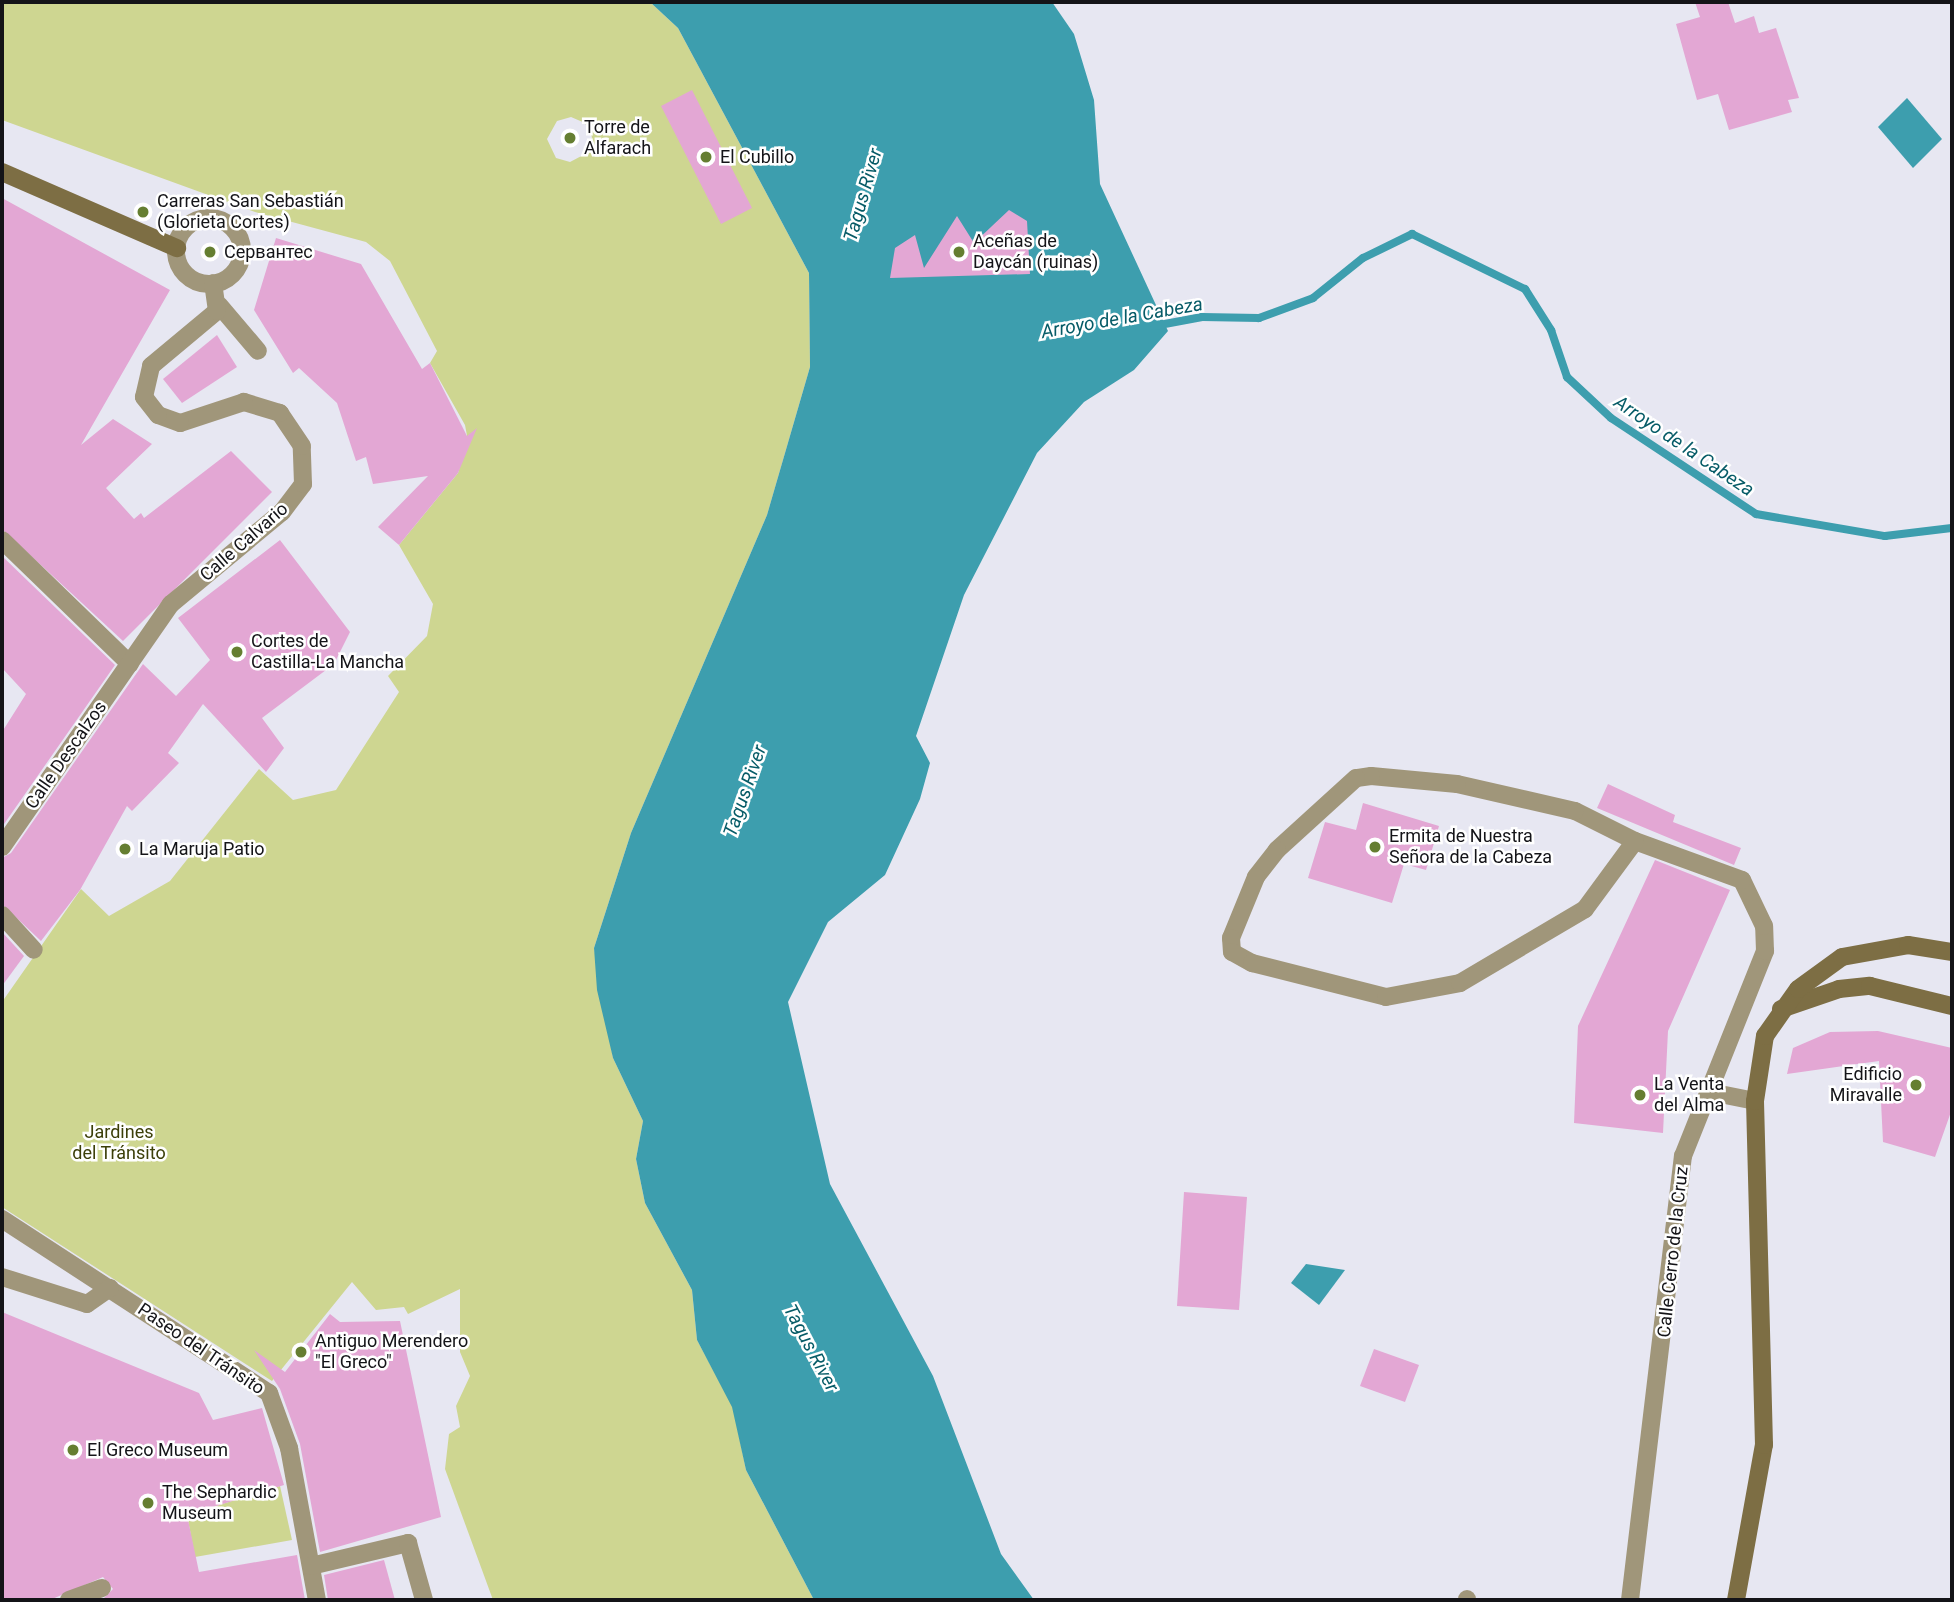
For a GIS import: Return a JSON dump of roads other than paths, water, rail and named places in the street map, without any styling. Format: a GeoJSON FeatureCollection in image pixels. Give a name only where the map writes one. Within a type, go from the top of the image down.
{"type":"FeatureCollection","features":[{"type":"Feature","properties":{"kind":"main road"},"geometry":{"type":"LineString","coordinates":[[2,172],[177,248]]}},
{"type":"Feature","properties":{"kind":"main road"},"geometry":{"type":"LineString","coordinates":[[1736,1600],[1764,1445],[1755,1101],[1760,1052],[1781,1009],[1813,974],[1859,951],[1908,945],[1951,952]]}},
{"type":"Feature","properties":{"kind":"main road"},"geometry":{"type":"LineString","coordinates":[[1781,1009],[1839,989],[1870,986],[1952,1006]]}},
{"type":"Feature","properties":{"kind":"street"},"geometry":{"type":"LineString","coordinates":[[195,221],[228,223],[240,240],[241,259],[231,276],[213,283],[187,274],[177,248],[195,221]]}},
{"type":"Feature","properties":{"kind":"street"},"geometry":{"type":"LineString","coordinates":[[213,283],[219,305],[258,351]]}},
{"type":"Feature","properties":{"kind":"street","name":"Calle Calvario"},"geometry":{"type":"LineString","coordinates":[[130,664],[171,604],[282,512],[303,484],[302,446],[280,413],[244,402],[180,423],[158,415],[144,397],[151,366],[219,305]]}},
{"type":"Feature","properties":{"kind":"street"},"geometry":{"type":"LineString","coordinates":[[2,540],[130,664]]}},
{"type":"Feature","properties":{"kind":"street","name":"Calle Descalzos"},"geometry":{"type":"LineString","coordinates":[[2,847],[130,664]]}},
{"type":"Feature","properties":{"kind":"street"},"geometry":{"type":"LineString","coordinates":[[1356,778],[1496,793],[1574,811],[1635,841],[1585,909],[1460,983],[1386,997],[1252,963],[1232,952],[1231,939],[1256,877],[1291,835],[1356,778]]}},
{"type":"Feature","properties":{"kind":"street","name":"Calle Cerro de la Cruz"},"geometry":{"type":"LineString","coordinates":[[1630,1600],[1683,1156],[1765,951],[1764,926],[1742,880],[1635,841]]}},
{"type":"Feature","properties":{"kind":"street"},"geometry":{"type":"LineString","coordinates":[[2,915],[34,950]]}},
{"type":"Feature","properties":{"kind":"street"},"geometry":{"type":"LineString","coordinates":[[1710,1092],[1755,1101]]}},
{"type":"Feature","properties":{"kind":"street","name":"Paseo del Tránsito"},"geometry":{"type":"LineString","coordinates":[[2,1219],[269,1393],[289,1448],[305,1547],[317,1600]]}},
{"type":"Feature","properties":{"kind":"street"},"geometry":{"type":"LineString","coordinates":[[2,1277],[76,1303],[105,1296],[110,1288]]}},
{"type":"Feature","properties":{"kind":"street"},"geometry":{"type":"LineString","coordinates":[[311,1566],[408,1542],[424,1600]]}},
{"type":"Feature","properties":{"kind":"street"},"geometry":{"type":"LineString","coordinates":[[69,1600],[102,1588]]}},
{"type":"Feature","properties":{"kind":"water","name":"Tagus River"},"geometry":{"type":"Polygon","coordinates":[[[650,2],[1052,2],[1074,34],[1094,100],[1100,184],[1168,331],[1134,370],[1084,402],[1037,453],[964,595],[916,736],[930,763],[920,799],[885,875],[828,922],[788,1002],[830,1184],[933,1376],[1001,1554],[1034,1600],[814,1600],[746,1470],[732,1407],[697,1340],[692,1290],[645,1203],[636,1159],[643,1121],[613,1058],[597,990],[594,948],[631,833],[767,515],[810,367],[809,273],[678,28],[650,2]]]}},
{"type":"Feature","properties":{"kind":"water"},"geometry":{"type":"Polygon","coordinates":[[[1907,98],[1942,139],[1913,168],[1878,127],[1907,98]]]}},
{"type":"Feature","properties":{"kind":"water"},"geometry":{"type":"Polygon","coordinates":[[[1306,1264],[1345,1270],[1319,1305],[1291,1283],[1306,1264]]]}},
{"type":"Feature","properties":{"kind":"waterway","name":"Arroyo de la Cabeza"},"geometry":{"type":"LineString","coordinates":[[1154,326],[1202,317],[1259,318],[1313,298],[1363,258],[1412,234],[1525,289],[1551,330],[1567,377],[1611,418],[1756,514],[1885,536],[1952,528]]}},
{"type":"Feature","properties":{"kind":"place","name":"Torre de Alfarach"},"geometry":{"type":"Point","coordinates":[570,138]}},
{"type":"Feature","properties":{"kind":"place","name":"El Cubillo"},"geometry":{"type":"Point","coordinates":[706,157]}},
{"type":"Feature","properties":{"kind":"place","name":"Carreras San Sebastián (Glorieta Cortes)"},"geometry":{"type":"Point","coordinates":[143,212]}},
{"type":"Feature","properties":{"kind":"place","name":"Сервантес"},"geometry":{"type":"Point","coordinates":[210,252]}},
{"type":"Feature","properties":{"kind":"place","name":"Aceñas de Daycán (ruinas)"},"geometry":{"type":"Point","coordinates":[959,252]}},
{"type":"Feature","properties":{"kind":"place","name":"Cortes de Castilla-La Mancha"},"geometry":{"type":"Point","coordinates":[237,652]}},
{"type":"Feature","properties":{"kind":"place","name":"Ermita de Nuestra Señora de la Cabeza"},"geometry":{"type":"Point","coordinates":[1375,847]}},
{"type":"Feature","properties":{"kind":"place","name":"La Maruja Patio"},"geometry":{"type":"Point","coordinates":[125,849]}},
{"type":"Feature","properties":{"kind":"place","name":"Edificio Miravalle"},"geometry":{"type":"Point","coordinates":[1916,1085]}},
{"type":"Feature","properties":{"kind":"place","name":"La Venta del Alma"},"geometry":{"type":"Point","coordinates":[1640,1095]}},
{"type":"Feature","properties":{"kind":"place","name":"Antiguo Merendero \"El Greco\""},"geometry":{"type":"Point","coordinates":[301,1352]}},
{"type":"Feature","properties":{"kind":"place","name":"El Greco Museum"},"geometry":{"type":"Point","coordinates":[73,1450]}},
{"type":"Feature","properties":{"kind":"place","name":"The Sephardic Museum"},"geometry":{"type":"Point","coordinates":[148,1503]}},
{"type":"Feature","properties":{"kind":"park label","name":"Jardines del Tránsito"},"geometry":{"type":"Point","coordinates":[119,1143]}}]}
